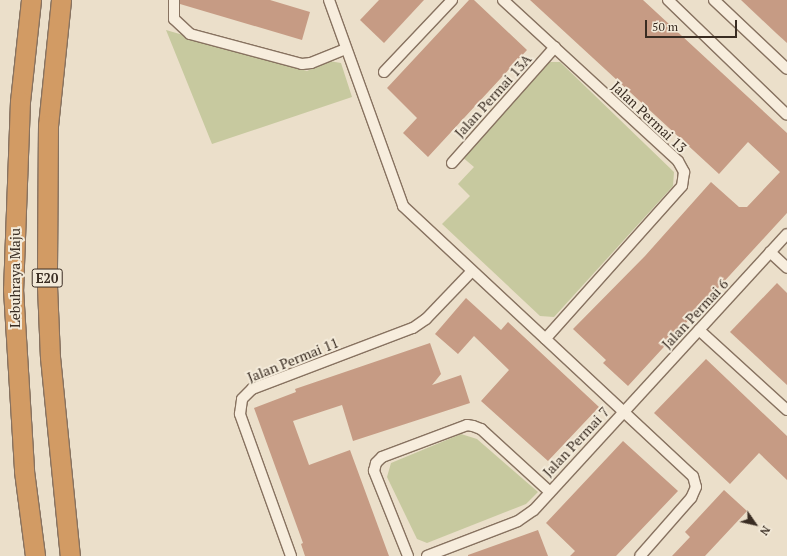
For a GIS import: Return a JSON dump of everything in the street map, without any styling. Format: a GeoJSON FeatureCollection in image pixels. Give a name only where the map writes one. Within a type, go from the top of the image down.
{"type":"FeatureCollection","features":[{"type":"Feature","properties":{"kind":"highway","name":"Lebuhraya Maju"},"geometry":{"type":"LineString","coordinates":[[31,0],[20,101],[13,289],[23,456],[36,556]]}},
{"type":"Feature","properties":{"kind":"highway","name":"E20"},"geometry":{"type":"LineString","coordinates":[[61,0],[48,125],[47,286],[51,372],[70,556]]}},
{"type":"Feature","properties":{"kind":"street"},"geometry":{"type":"LineString","coordinates":[[174,0],[174,19],[190,34],[302,64],[345,49]]}},
{"type":"Feature","properties":{"kind":"street"},"geometry":{"type":"LineString","coordinates":[[329,0],[398,198],[410,215],[693,476],[696,486],[691,498],[640,556]]}},
{"type":"Feature","properties":{"kind":"street"},"geometry":{"type":"LineString","coordinates":[[384,72],[452,0]]}},
{"type":"Feature","properties":{"kind":"street","name":"Jalan Permai 13"},"geometry":{"type":"LineString","coordinates":[[503,0],[678,161],[684,172],[682,186],[545,339]]}},
{"type":"Feature","properties":{"kind":"street"},"geometry":{"type":"LineString","coordinates":[[668,0],[787,115]]}},
{"type":"Feature","properties":{"kind":"street"},"geometry":{"type":"LineString","coordinates":[[714,0],[787,69]]}},
{"type":"Feature","properties":{"kind":"street","name":"Jalan Permai 13A"},"geometry":{"type":"LineString","coordinates":[[452,163],[554,47]]}},
{"type":"Feature","properties":{"kind":"street","name":"Jalan Permai 6"},"geometry":{"type":"LineString","coordinates":[[624,412],[787,234]]}},
{"type":"Feature","properties":{"kind":"street"},"geometry":{"type":"LineString","coordinates":[[770,252],[787,268]]}},
{"type":"Feature","properties":{"kind":"street","name":"Jalan Permai 11"},"geometry":{"type":"LineString","coordinates":[[291,556],[240,414],[242,399],[252,389],[413,328],[426,319],[471,272]]}},
{"type":"Feature","properties":{"kind":"street"},"geometry":{"type":"LineString","coordinates":[[699,330],[787,410]]}},
{"type":"Feature","properties":{"kind":"street","name":"Jalan Permai 7"},"geometry":{"type":"LineString","coordinates":[[427,556],[518,521],[534,510],[624,412]]}},
{"type":"Feature","properties":{"kind":"street"},"geometry":{"type":"LineString","coordinates":[[408,556],[374,471],[376,463],[382,457],[467,425],[473,426],[481,429],[550,492]]}},
{"type":"Feature","properties":{"kind":"green space"},"geometry":{"type":"Polygon","coordinates":[[[166,30],[307,71],[329,61],[341,63],[352,97],[212,144],[166,30]]]}},
{"type":"Feature","properties":{"kind":"green space"},"geometry":{"type":"Polygon","coordinates":[[[550,62],[560,62],[674,172],[673,186],[554,317],[540,316],[442,224],[470,196],[458,184],[474,167],[461,156],[550,62]]]}},
{"type":"Feature","properties":{"kind":"green space"},"geometry":{"type":"Polygon","coordinates":[[[461,434],[477,439],[538,492],[526,504],[427,543],[417,539],[387,477],[391,463],[461,434]]]}},
{"type":"Feature","properties":{"kind":"building"},"geometry":{"type":"Polygon","coordinates":[[[180,0],[270,0],[310,12],[302,40],[180,4],[180,0]]]}},
{"type":"Feature","properties":{"kind":"building"},"geometry":{"type":"Polygon","coordinates":[[[379,0],[424,0],[384,43],[360,20],[379,0]]]}},
{"type":"Feature","properties":{"kind":"building"},"geometry":{"type":"Polygon","coordinates":[[[469,0],[474,0],[527,50],[428,157],[403,133],[417,118],[387,88],[469,0]]]}},
{"type":"Feature","properties":{"kind":"building"},"geometry":{"type":"Polygon","coordinates":[[[530,0],[643,0],[787,133],[787,213],[628,386],[603,363],[606,360],[573,329],[645,256],[711,182],[739,207],[747,207],[780,172],[748,142],[719,174],[530,0]]]}},
{"type":"Feature","properties":{"kind":"building"},"geometry":{"type":"Polygon","coordinates":[[[741,0],[787,0],[787,43],[776,33],[741,0]]]}},
{"type":"Feature","properties":{"kind":"building"},"geometry":{"type":"Polygon","coordinates":[[[777,283],[787,293],[787,385],[730,332],[777,283]]]}},
{"type":"Feature","properties":{"kind":"building"},"geometry":{"type":"Polygon","coordinates":[[[466,298],[501,330],[508,322],[599,407],[548,461],[481,401],[509,370],[474,336],[458,354],[435,334],[466,298]]]}},
{"type":"Feature","properties":{"kind":"building"},"geometry":{"type":"Polygon","coordinates":[[[430,343],[441,374],[432,385],[461,375],[470,403],[353,441],[342,405],[293,421],[309,465],[350,450],[389,556],[305,556],[301,544],[303,543],[254,408],[296,392],[295,389],[430,343]]]}},
{"type":"Feature","properties":{"kind":"building"},"geometry":{"type":"Polygon","coordinates":[[[706,359],[787,436],[787,480],[759,453],[730,484],[654,413],[706,359]]]}},
{"type":"Feature","properties":{"kind":"building"},"geometry":{"type":"Polygon","coordinates":[[[623,441],[678,491],[616,556],[570,556],[575,551],[546,523],[623,441]]]}},
{"type":"Feature","properties":{"kind":"building"},"geometry":{"type":"Polygon","coordinates":[[[724,490],[747,511],[705,556],[672,556],[690,537],[685,532],[724,490]]]}},
{"type":"Feature","properties":{"kind":"building"},"geometry":{"type":"Polygon","coordinates":[[[538,530],[548,556],[468,556],[468,555],[538,530]]]}}]}
